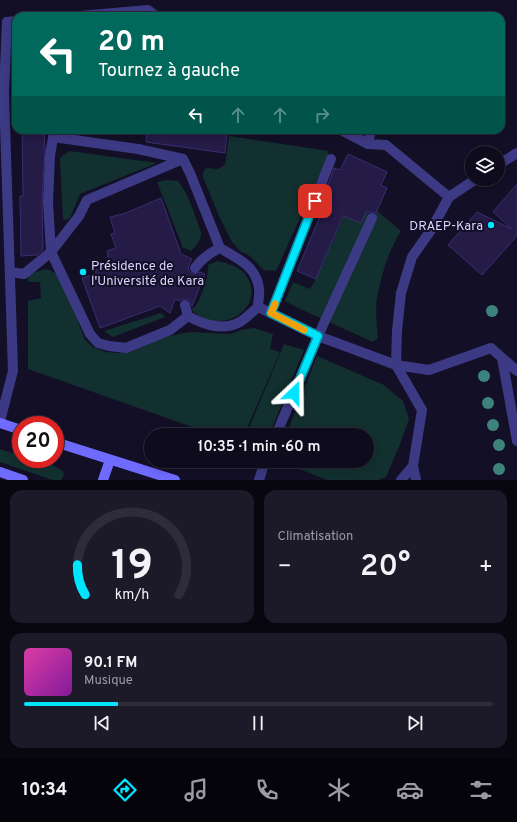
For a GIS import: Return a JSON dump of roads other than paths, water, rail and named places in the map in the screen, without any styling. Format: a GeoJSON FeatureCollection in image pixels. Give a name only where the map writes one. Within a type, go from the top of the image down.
{"type":"FeatureCollection","features":[{"type":"Feature","properties":{"kind":"main road"},"geometry":{"type":"LineString","coordinates":[[0,422],[12,427]]}},
{"type":"Feature","properties":{"kind":"main road"},"geometry":{"type":"LineString","coordinates":[[64,445],[175,480]]}},
{"type":"Feature","properties":{"kind":"main road"},"geometry":{"type":"LineString","coordinates":[[103,480],[110,460]]}},
{"type":"Feature","properties":{"kind":"main road"},"geometry":{"type":"LineString","coordinates":[[0,472],[23,480]]}},
{"type":"Feature","properties":{"kind":"street"},"geometry":{"type":"LineString","coordinates":[[125,12],[148,10],[151,12]]}},
{"type":"Feature","properties":{"kind":"street"},"geometry":{"type":"LineString","coordinates":[[0,422],[13,371],[4,94],[11,21]]}},
{"type":"Feature","properties":{"kind":"street"},"geometry":{"type":"LineString","coordinates":[[349,134],[368,144],[386,145],[449,196]]}},
{"type":"Feature","properties":{"kind":"street"},"geometry":{"type":"LineString","coordinates":[[368,144],[370,134]]}},
{"type":"Feature","properties":{"kind":"street"},"geometry":{"type":"LineString","coordinates":[[183,159],[138,149],[53,137],[50,156],[48,202],[51,252],[90,334],[98,343],[126,348],[170,330],[188,316]]}},
{"type":"Feature","properties":{"kind":"street"},"geometry":{"type":"LineString","coordinates":[[505,161],[517,153]]}},
{"type":"Feature","properties":{"kind":"street"},"geometry":{"type":"LineString","coordinates":[[10,272],[24,274],[51,252],[79,216],[87,200],[183,159]]}},
{"type":"Feature","properties":{"kind":"street"},"geometry":{"type":"LineString","coordinates":[[183,159],[220,248],[247,264],[255,275],[259,288],[258,307],[238,323],[225,327],[197,321],[188,316],[185,304]]}},
{"type":"Feature","properties":{"kind":"street"},"geometry":{"type":"LineString","coordinates":[[271,313],[331,159]]}},
{"type":"Feature","properties":{"kind":"street"},"geometry":{"type":"LineString","coordinates":[[416,480],[413,466],[422,410],[396,365],[397,331],[401,293],[412,257],[431,230],[449,196],[465,186]]}},
{"type":"Feature","properties":{"kind":"street"},"geometry":{"type":"LineString","coordinates":[[279,428],[318,336],[372,218]]}},
{"type":"Feature","properties":{"kind":"street"},"geometry":{"type":"LineString","coordinates":[[195,268],[200,260],[220,248]]}},
{"type":"Feature","properties":{"kind":"street"},"geometry":{"type":"LineString","coordinates":[[258,307],[318,336],[396,365],[429,370],[491,348],[517,371]]}},
{"type":"Feature","properties":{"kind":"street"},"geometry":{"type":"LineString","coordinates":[[502,358],[517,441]]}},
{"type":"Feature","properties":{"kind":"street"},"geometry":{"type":"LineString","coordinates":[[400,480],[413,466]]}},
{"type":"Feature","properties":{"kind":"street"},"geometry":{"type":"LineString","coordinates":[[259,480],[263,468]]}},
{"type":"Feature","properties":{"kind":"place","name":"DRAEP-Kara"},"geometry":{"type":"Point","coordinates":[491,225]}},
{"type":"Feature","properties":{"kind":"place","name":"Présidence de l'Université de Kara"},"geometry":{"type":"Point","coordinates":[83,272]}}]}
